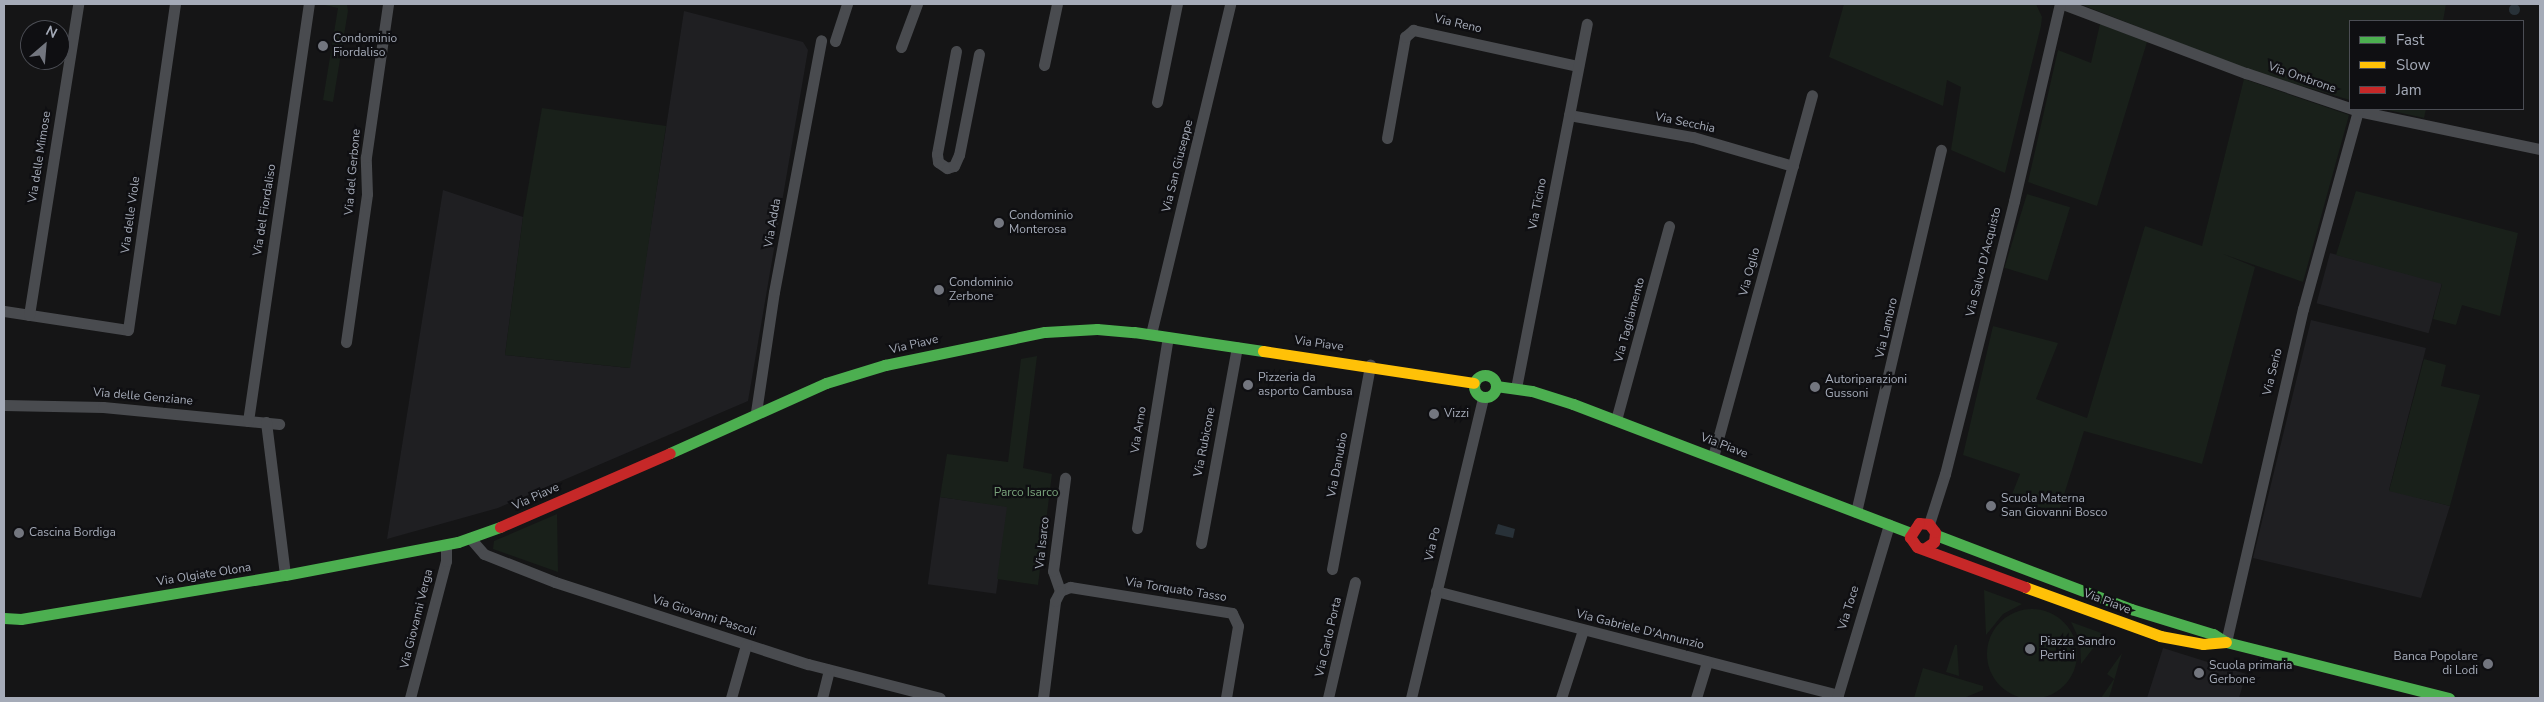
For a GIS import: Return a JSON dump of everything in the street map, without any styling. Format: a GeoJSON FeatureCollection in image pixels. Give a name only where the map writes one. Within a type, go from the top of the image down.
{"type":"FeatureCollection","features":[{"type":"Feature","properties":{"kind":"street","name":"Via delle Mimose"},"geometry":{"type":"LineString","coordinates":[[29,316],[78,4]]}},
{"type":"Feature","properties":{"kind":"street","name":"Via delle Viole"},"geometry":{"type":"LineString","coordinates":[[29,316],[128,330],[175,4]]}},
{"type":"Feature","properties":{"kind":"street","name":"Via del Fiordaliso"},"geometry":{"type":"LineString","coordinates":[[248,421],[309,4]]}},
{"type":"Feature","properties":{"kind":"street","name":"Via del Gerbone"},"geometry":{"type":"LineString","coordinates":[[346,342],[367,194],[366,157],[388,4]]}},
{"type":"Feature","properties":{"kind":"street"},"geometry":{"type":"LineString","coordinates":[[835,41],[847,4]]}},
{"type":"Feature","properties":{"kind":"street"},"geometry":{"type":"LineString","coordinates":[[901,47],[917,4]]}},
{"type":"Feature","properties":{"kind":"street"},"geometry":{"type":"LineString","coordinates":[[1044,65],[1057,4]]}},
{"type":"Feature","properties":{"kind":"street"},"geometry":{"type":"LineString","coordinates":[[1157,102],[1177,4]]}},
{"type":"Feature","properties":{"kind":"street","name":"Via San Giuseppe"},"geometry":{"type":"LineString","coordinates":[[1151,334],[1230,4]]}},
{"type":"Feature","properties":{"kind":"street","name":"Via Ombrone"},"geometry":{"type":"LineString","coordinates":[[2061,4],[2246,74],[2349,108]]}},
{"type":"Feature","properties":{"kind":"street","name":"Via Salvo D'Acquisto"},"geometry":{"type":"LineString","coordinates":[[1929,524],[1945,474],[2014,201],[2061,4]]}},
{"type":"Feature","properties":{"kind":"street","name":"Via Ticino"},"geometry":{"type":"LineString","coordinates":[[1516,388],[1587,24]]}},
{"type":"Feature","properties":{"kind":"street","name":"Via Reno"},"geometry":{"type":"LineString","coordinates":[[1387,138],[1405,38],[1412,30],[1578,66]]}},
{"type":"Feature","properties":{"kind":"street","name":"Via Adda"},"geometry":{"type":"LineString","coordinates":[[756,412],[776,283],[821,40]]}},
{"type":"Feature","properties":{"kind":"street"},"geometry":{"type":"LineString","coordinates":[[956,51],[937,154],[938,162],[947,168],[954,166],[959,155],[979,54]]}},
{"type":"Feature","properties":{"kind":"street","name":"Via Oglio"},"geometry":{"type":"LineString","coordinates":[[1713,457],[1812,95]]}},
{"type":"Feature","properties":{"kind":"street","name":"Via Ombrone"},"geometry":{"type":"LineString","coordinates":[[2355,110],[2540,149]]}},
{"type":"Feature","properties":{"kind":"street","name":"Via Serio"},"geometry":{"type":"LineString","coordinates":[[2226,642],[2303,309],[2358,111]]}},
{"type":"Feature","properties":{"kind":"street","name":"Via Secchia"},"geometry":{"type":"LineString","coordinates":[[1569,115],[1693,137],[1793,166]]}},
{"type":"Feature","properties":{"kind":"street","name":"Via Lambro"},"geometry":{"type":"LineString","coordinates":[[1856,512],[1941,150]]}},
{"type":"Feature","properties":{"kind":"street","name":"Via Tagliamento"},"geometry":{"type":"LineString","coordinates":[[1616,420],[1669,226]]}},
{"type":"Feature","properties":{"kind":"street"},"geometry":{"type":"LineString","coordinates":[[4,311],[29,316]]}},
{"type":"Feature","properties":{"kind":"street","name":"Via Piave"},"geometry":{"type":"LineString","coordinates":[[390,557],[446,546],[470,538],[756,412],[851,374],[988,342],[1078,329],[1168,336],[1474,383],[1477,377],[1486,374],[1494,378],[1496,386],[1516,388],[1616,420],[1911,533],[1914,544],[2160,636],[2203,644],[2226,642]]}},
{"type":"Feature","properties":{"kind":"street","name":"Via Arno"},"geometry":{"type":"LineString","coordinates":[[1137,528],[1168,336]]}},
{"type":"Feature","properties":{"kind":"street","name":"Via Rubicone"},"geometry":{"type":"LineString","coordinates":[[1200,543],[1237,347]]}},
{"type":"Feature","properties":{"kind":"street","name":"Via Danubio"},"geometry":{"type":"LineString","coordinates":[[1332,569],[1370,366]]}},
{"type":"Feature","properties":{"kind":"street"},"geometry":{"type":"LineString","coordinates":[[1474,383],[1476,392],[1483,397],[1492,395],[1496,386]]}},
{"type":"Feature","properties":{"kind":"street","name":"Via Po"},"geometry":{"type":"LineString","coordinates":[[1411,698],[1483,397]]}},
{"type":"Feature","properties":{"kind":"street","name":"Via delle Genziane"},"geometry":{"type":"LineString","coordinates":[[4,405],[103,407],[279,424]]}},
{"type":"Feature","properties":{"kind":"street"},"geometry":{"type":"LineString","coordinates":[[266,422],[285,575]]}},
{"type":"Feature","properties":{"kind":"street","name":"Via Isarco"},"geometry":{"type":"LineString","coordinates":[[1043,698],[1056,601],[1060,591],[1053,571],[1065,478]]}},
{"type":"Feature","properties":{"kind":"street"},"geometry":{"type":"LineString","coordinates":[[1911,533],[1918,523],[1929,524],[1936,535],[1932,545],[1926,548]]}},
{"type":"Feature","properties":{"kind":"street","name":"Via Toce"},"geometry":{"type":"LineString","coordinates":[[1837,697],[1889,525]]}},
{"type":"Feature","properties":{"kind":"street","name":"Via Piave"},"geometry":{"type":"LineString","coordinates":[[1936,535],[2131,609],[2208,632],[2226,642],[2448,698]]}},
{"type":"Feature","properties":{"kind":"street","name":"Via Giovanni Pascoli"},"geometry":{"type":"LineString","coordinates":[[470,538],[477,550],[488,556],[746,645],[922,696],[940,698]]}},
{"type":"Feature","properties":{"kind":"street","name":"Via Giovanni Verga"},"geometry":{"type":"LineString","coordinates":[[410,698],[446,561],[446,546]]}},
{"type":"Feature","properties":{"kind":"street","name":"Via Olgiate Olona"},"geometry":{"type":"LineString","coordinates":[[4,618],[21,619],[390,557]]}},
{"type":"Feature","properties":{"kind":"street","name":"Via Carlo Porta"},"geometry":{"type":"LineString","coordinates":[[1328,698],[1355,582]]}},
{"type":"Feature","properties":{"kind":"street","name":"Via Torquato Tasso"},"geometry":{"type":"LineString","coordinates":[[1060,591],[1070,587],[1232,613],[1238,626],[1226,698]]}},
{"type":"Feature","properties":{"kind":"street","name":"Via Gabriele D'Annunzio"},"geometry":{"type":"LineString","coordinates":[[1436,591],[1837,697]]}},
{"type":"Feature","properties":{"kind":"street","name":"Via Olgiate Olona"},"geometry":{"type":"LineString","coordinates":[[4,628],[21,619]]}},
{"type":"Feature","properties":{"kind":"street"},"geometry":{"type":"LineString","coordinates":[[1561,698],[1583,630]]}},
{"type":"Feature","properties":{"kind":"street"},"geometry":{"type":"LineString","coordinates":[[731,698],[746,645]]}},
{"type":"Feature","properties":{"kind":"street"},"geometry":{"type":"LineString","coordinates":[[1696,698],[1707,662]]}},
{"type":"Feature","properties":{"kind":"street"},"geometry":{"type":"LineString","coordinates":[[822,698],[829,670]]}},
{"type":"Feature","properties":{"kind":"shaded area"},"geometry":{"type":"Polygon","coordinates":[[[2512,4],[2516,4],[2519,9],[2518,13],[2512,14],[2509,11],[2509,7],[2512,4]]]}},
{"type":"Feature","properties":{"kind":"shaded area"},"geometry":{"type":"Polygon","coordinates":[[[684,11],[803,42],[808,50],[748,401],[498,508],[387,539],[443,190],[523,217],[505,355],[629,368],[684,11]]]}},
{"type":"Feature","properties":{"kind":"shaded area"},"geometry":{"type":"Polygon","coordinates":[[[2330,253],[2442,283],[2429,333],[2317,303],[2330,253]]]}},
{"type":"Feature","properties":{"kind":"shaded area"},"geometry":{"type":"Polygon","coordinates":[[[2311,320],[2426,348],[2389,490],[2450,506],[2421,598],[2253,558],[2311,320]]]}},
{"type":"Feature","properties":{"kind":"shaded area"},"geometry":{"type":"Polygon","coordinates":[[[940,497],[1008,507],[996,594],[928,584],[940,497]]]}},
{"type":"Feature","properties":{"kind":"shaded area"},"geometry":{"type":"Polygon","coordinates":[[[1498,524],[1515,529],[1513,538],[1495,534],[1498,524]]]}},
{"type":"Feature","properties":{"kind":"shaded area","name":"Scuola primaria Gerbone"},"geometry":{"type":"Polygon","coordinates":[[[2163,648],[2246,674],[2239,698],[2147,698],[2163,648]]]}},
{"type":"Feature","properties":{"kind":"green space"},"geometry":{"type":"Polygon","coordinates":[[[320,4],[347,4],[348,11],[333,102],[323,100],[338,8],[320,4]]]}},
{"type":"Feature","properties":{"kind":"green space"},"geometry":{"type":"Polygon","coordinates":[[[1844,4],[2036,4],[2042,17],[2041,26],[2005,173],[1951,150],[1961,87],[1947,80],[1943,106],[1829,57],[1844,4]]]}},
{"type":"Feature","properties":{"kind":"green space"},"geometry":{"type":"Polygon","coordinates":[[[2080,4],[2446,4],[2443,20],[2349,20],[2349,100],[2248,70],[2080,4]]]}},
{"type":"Feature","properties":{"kind":"green space"},"geometry":{"type":"Polygon","coordinates":[[[2100,24],[2147,42],[2097,206],[2028,182],[2058,50],[2091,63],[2100,24]]]}},
{"type":"Feature","properties":{"kind":"green space"},"geometry":{"type":"Polygon","coordinates":[[[2244,79],[2349,115],[2303,282],[2223,254],[2255,267],[2202,464],[2084,431],[2058,514],[2011,497],[2020,474],[1963,455],[1993,326],[2058,343],[2036,399],[2087,418],[2145,226],[2202,246],[2244,79]]]}},
{"type":"Feature","properties":{"kind":"green space"},"geometry":{"type":"Polygon","coordinates":[[[542,108],[666,126],[630,368],[505,355],[523,217],[542,108]]]}},
{"type":"Feature","properties":{"kind":"green space"},"geometry":{"type":"Polygon","coordinates":[[[2388,110],[2426,110],[2424,118],[2388,110]]]}},
{"type":"Feature","properties":{"kind":"green space"},"geometry":{"type":"Polygon","coordinates":[[[2356,191],[2518,233],[2500,316],[2462,305],[2456,325],[2433,319],[2442,284],[2336,255],[2356,191]]]}},
{"type":"Feature","properties":{"kind":"green space"},"geometry":{"type":"Polygon","coordinates":[[[2027,194],[2070,207],[2048,281],[2004,268],[2027,194]]]}},
{"type":"Feature","properties":{"kind":"green space","name":"Parco Isarco"},"geometry":{"type":"Polygon","coordinates":[[[1037,356],[1023,468],[1052,474],[1038,585],[997,579],[1007,507],[940,497],[947,454],[1008,462],[1021,359],[1037,356]]]}},
{"type":"Feature","properties":{"kind":"green space"},"geometry":{"type":"Polygon","coordinates":[[[2424,359],[2446,365],[2441,386],[2480,395],[2450,506],[2389,491],[2424,359]]]}},
{"type":"Feature","properties":{"kind":"green space"},"geometry":{"type":"Polygon","coordinates":[[[557,514],[558,572],[493,549],[494,541],[557,514]]]}},
{"type":"Feature","properties":{"kind":"green space"},"geometry":{"type":"Polygon","coordinates":[[[1984,590],[2022,604],[2003,614],[1986,635],[1984,590]]]}},
{"type":"Feature","properties":{"kind":"green space"},"geometry":{"type":"Polygon","coordinates":[[[2032,609],[2049,612],[2064,622],[2074,637],[2077,654],[2074,671],[2064,686],[2049,696],[2032,699],[2015,696],[2000,686],[1990,671],[1987,654],[1990,637],[2000,622],[2015,612],[2032,609]]]}},
{"type":"Feature","properties":{"kind":"green space"},"geometry":{"type":"Polygon","coordinates":[[[2071,622],[2104,634],[2081,664],[2080,641],[2071,622]]]}},
{"type":"Feature","properties":{"kind":"green space"},"geometry":{"type":"Polygon","coordinates":[[[1955,645],[1957,645],[1959,676],[1946,672],[1955,645]]]}},
{"type":"Feature","properties":{"kind":"green space"},"geometry":{"type":"Polygon","coordinates":[[[2122,653],[2109,698],[2101,698],[2114,679],[2107,674],[2122,653]]]}},
{"type":"Feature","properties":{"kind":"green space"},"geometry":{"type":"Polygon","coordinates":[[[1923,668],[1983,686],[1983,690],[1964,698],[1914,698],[1923,668]]]}},
{"type":"Feature","properties":{"kind":"traffic: fast"},"geometry":{"type":"LineString","coordinates":[[670,453],[826,383],[885,365],[1045,332],[1097,329],[1134,332],[1263,351]]}},
{"type":"Feature","properties":{"kind":"traffic: fast"},"geometry":{"type":"LineString","coordinates":[[1485,375],[1493,378],[1496,386],[1493,394],[1485,397],[1477,394],[1474,386],[1477,378],[1485,375]]}},
{"type":"Feature","properties":{"kind":"traffic: fast"},"geometry":{"type":"LineString","coordinates":[[1496,386],[1532,391],[1573,404],[1911,533]]}},
{"type":"Feature","properties":{"kind":"traffic: fast"},"geometry":{"type":"LineString","coordinates":[[4,618],[21,619],[285,575],[458,542],[500,527]]}},
{"type":"Feature","properties":{"kind":"traffic: fast"},"geometry":{"type":"LineString","coordinates":[[1936,535],[2131,609],[2213,634],[2226,642],[2449,698]]}},
{"type":"Feature","properties":{"kind":"traffic: slow"},"geometry":{"type":"LineString","coordinates":[[1263,351],[1474,383]]}},
{"type":"Feature","properties":{"kind":"traffic: slow"},"geometry":{"type":"LineString","coordinates":[[2025,587],[2160,636],[2203,644],[2226,642]]}},
{"type":"Feature","properties":{"kind":"traffic: jam"},"geometry":{"type":"LineString","coordinates":[[500,527],[670,453]]}},
{"type":"Feature","properties":{"kind":"traffic: jam"},"geometry":{"type":"LineString","coordinates":[[1925,548],[1934,542],[1935,532],[1929,524],[1919,523],[1910,537],[1917,547],[2025,587]]}},
{"type":"Feature","properties":{"kind":"place","name":"Condominio Fiordaliso"},"geometry":{"type":"Point","coordinates":[323,46]}},
{"type":"Feature","properties":{"kind":"place","name":"Condominio Monterosa"},"geometry":{"type":"Point","coordinates":[999,223]}},
{"type":"Feature","properties":{"kind":"place","name":"Condominio Zerbone"},"geometry":{"type":"Point","coordinates":[939,290]}},
{"type":"Feature","properties":{"kind":"place","name":"Pizzeria da asporto Cambusa"},"geometry":{"type":"Point","coordinates":[1248,385]}},
{"type":"Feature","properties":{"kind":"place","name":"Autoriparazioni Gussoni"},"geometry":{"type":"Point","coordinates":[1815,387]}},
{"type":"Feature","properties":{"kind":"place","name":"Vizzi"},"geometry":{"type":"Point","coordinates":[1434,414]}},
{"type":"Feature","properties":{"kind":"place","name":"Scuola Materna San Giovanni Bosco"},"geometry":{"type":"Point","coordinates":[1991,506]}},
{"type":"Feature","properties":{"kind":"place","name":"Cascina Bordiga"},"geometry":{"type":"Point","coordinates":[19,533]}},
{"type":"Feature","properties":{"kind":"place","name":"Piazza Sandro Pertini"},"geometry":{"type":"Point","coordinates":[2030,649]}},
{"type":"Feature","properties":{"kind":"place","name":"Banca Popolare di Lodi"},"geometry":{"type":"Point","coordinates":[2488,664]}},
{"type":"Feature","properties":{"kind":"place","name":"Scuola primaria Gerbone"},"geometry":{"type":"Point","coordinates":[2199,673]}}]}
